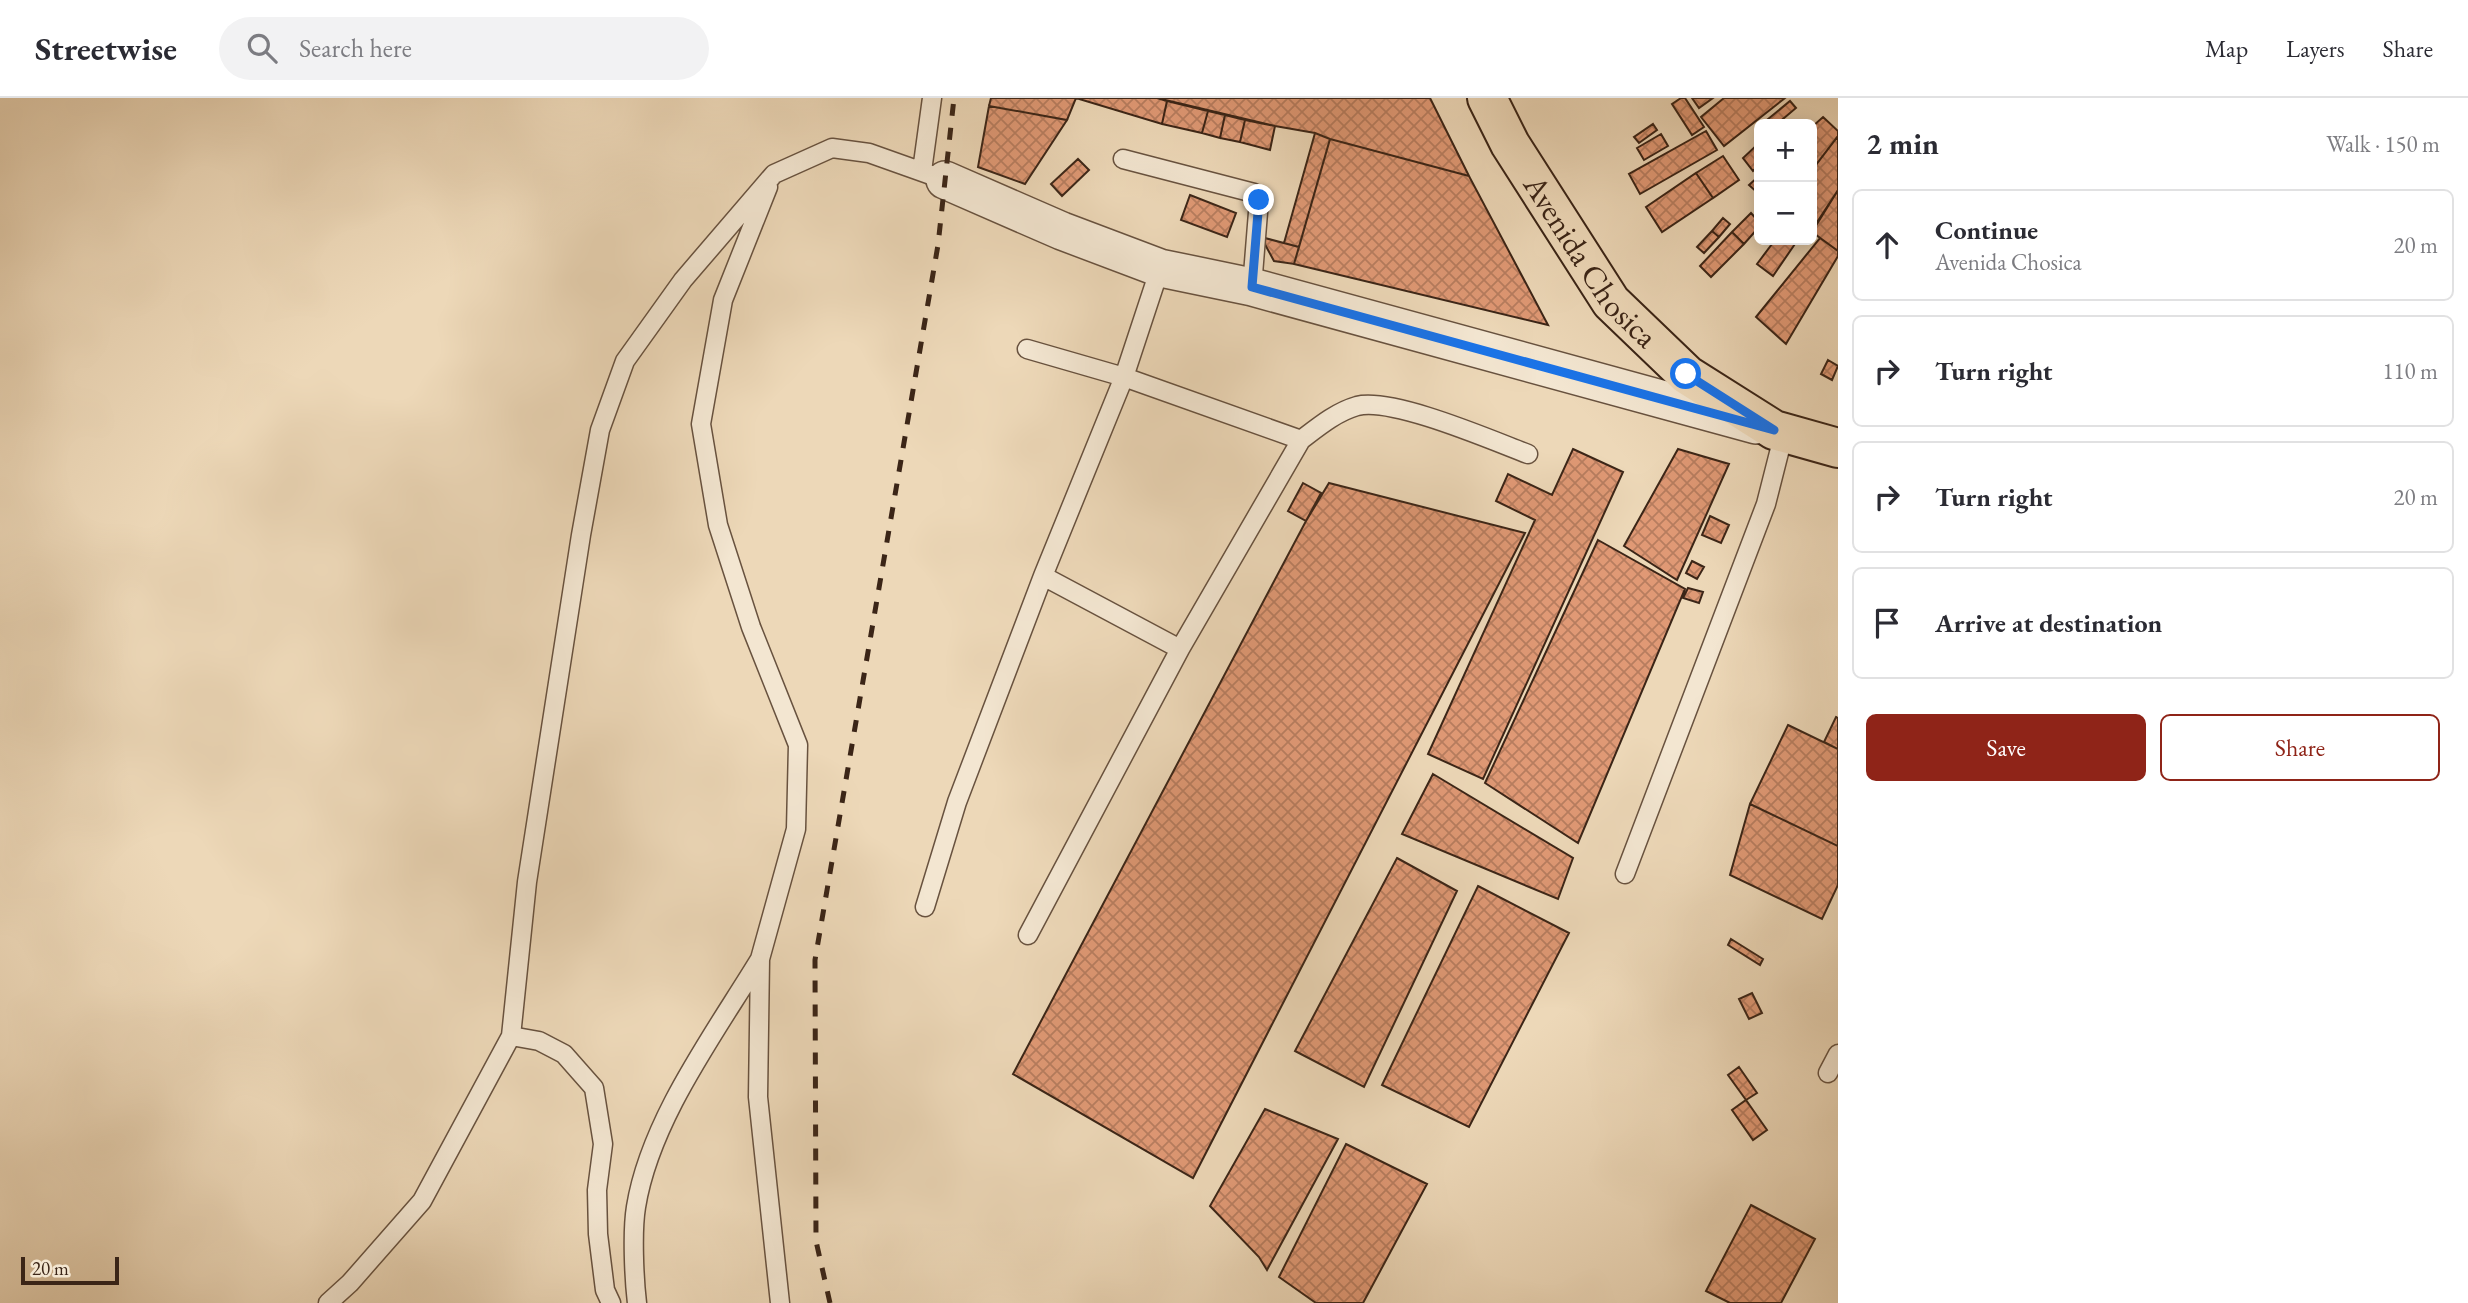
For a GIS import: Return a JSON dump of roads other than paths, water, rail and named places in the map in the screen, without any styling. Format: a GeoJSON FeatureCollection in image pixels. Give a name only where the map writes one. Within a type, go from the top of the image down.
{"type":"FeatureCollection","features":[{"type":"Feature","properties":{"kind":"main road","name":"Avenida Chosica"},"geometry":{"type":"LineString","coordinates":[[1487,98],[1510,144],[1611,302],[1686,374],[1779,431],[1838,448]]}},
{"type":"Feature","properties":{"kind":"street"},"geometry":{"type":"LineString","coordinates":[[934,175],[1062,231],[1160,268],[1252,287],[1779,431]]}},
{"type":"Feature","properties":{"kind":"lane"},"geometry":{"type":"LineString","coordinates":[[328,1303],[350,1283],[422,1201],[511,1036],[527,882],[581,535],[600,430],[625,361],[683,280],[774,174],[832,148],[869,153],[934,175],[932,98]]}},
{"type":"Feature","properties":{"kind":"lane"},"geometry":{"type":"LineString","coordinates":[[1123,159],[1254,193],[1259,200],[1252,287]]}},
{"type":"Feature","properties":{"kind":"lane"},"geometry":{"type":"LineString","coordinates":[[774,174],[723,300],[701,424],[718,525],[751,627],[798,745],[796,829],[760,959],[758,1097],[780,1303]]}},
{"type":"Feature","properties":{"kind":"lane"},"geometry":{"type":"LineString","coordinates":[[925,907],[957,802],[1043,576],[1124,377],[1160,268]]}},
{"type":"Feature","properties":{"kind":"lane"},"geometry":{"type":"LineString","coordinates":[[1027,349],[1124,377],[1301,440]]}},
{"type":"Feature","properties":{"kind":"lane"},"geometry":{"type":"LineString","coordinates":[[1028,935],[1180,649],[1301,440],[1328,419],[1357,406],[1380,405],[1410,411],[1528,454]]}},
{"type":"Feature","properties":{"kind":"lane"},"geometry":{"type":"LineString","coordinates":[[1625,874],[1766,504],[1779,431]]}},
{"type":"Feature","properties":{"kind":"lane"},"geometry":{"type":"LineString","coordinates":[[1043,576],[1180,649]]}},
{"type":"Feature","properties":{"kind":"lane"},"geometry":{"type":"LineString","coordinates":[[637,1303],[635,1208],[652,1147],[678,1095],[760,959]]}},
{"type":"Feature","properties":{"kind":"lane"},"geometry":{"type":"LineString","coordinates":[[511,1036],[540,1041],[564,1054],[594,1088],[603,1144],[597,1190],[598,1234],[605,1290],[611,1303]]}},
{"type":"Feature","properties":{"kind":"lane"},"geometry":{"type":"LineString","coordinates":[[1828,1073],[1838,1054]]}},
{"type":"Feature","properties":{"kind":"railway"},"geometry":{"type":"LineString","coordinates":[[830,1303],[816,1241],[815,960],[938,245],[954,98]]}}]}
